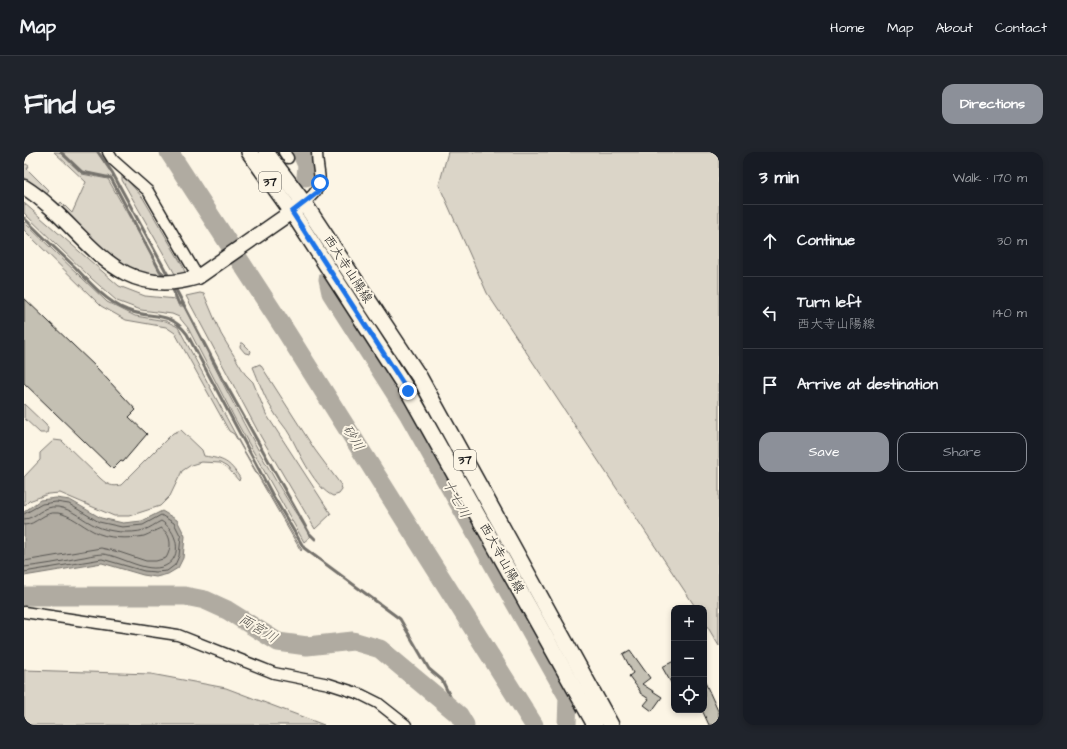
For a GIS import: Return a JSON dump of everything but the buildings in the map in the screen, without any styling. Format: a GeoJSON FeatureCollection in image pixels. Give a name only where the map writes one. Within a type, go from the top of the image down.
{"type":"FeatureCollection","features":[{"type":"Feature","properties":{"kind":"main road","name":"西大寺山陽線"},"geometry":{"type":"LineString","coordinates":[[249,152],[292,212],[408,391],[595,725]]}},
{"type":"Feature","properties":{"kind":"main road","name":"西大寺山陽線"},"geometry":{"type":"LineString","coordinates":[[266,152],[304,203],[420,378],[611,725]]}},
{"type":"Feature","properties":{"kind":"street"},"geometry":{"type":"LineString","coordinates":[[108,152],[113,160],[148,191],[202,275]]}},
{"type":"Feature","properties":{"kind":"street"},"geometry":{"type":"LineString","coordinates":[[24,187],[46,204],[122,273],[138,280],[156,283],[184,281],[202,275],[318,192],[320,183],[317,152]]}},
{"type":"Feature","properties":{"kind":"street"},"geometry":{"type":"LineString","coordinates":[[24,612],[178,635],[274,673],[329,684],[360,694],[378,703],[406,725]]}},
{"type":"Feature","properties":{"kind":"shaded area"},"geometry":{"type":"Polygon","coordinates":[[[54,152],[59,152],[82,174],[108,179],[162,275],[140,273],[118,261],[96,243],[58,206],[61,202],[72,213],[86,182],[54,152]]]}},
{"type":"Feature","properties":{"kind":"shaded area"},"geometry":{"type":"Polygon","coordinates":[[[61,152],[97,152],[113,176],[111,178],[81,171],[61,152]]]}},
{"type":"Feature","properties":{"kind":"shaded area"},"geometry":{"type":"Polygon","coordinates":[[[448,152],[719,152],[719,646],[707,626],[707,605],[694,605],[487,293],[439,185],[448,152]]]}},
{"type":"Feature","properties":{"kind":"shaded area"},"geometry":{"type":"Polygon","coordinates":[[[26,164],[29,166],[27,169],[49,191],[46,195],[24,179],[24,165],[26,164]]]}},
{"type":"Feature","properties":{"kind":"shaded area"},"geometry":{"type":"Polygon","coordinates":[[[122,174],[143,198],[183,266],[185,273],[175,274],[122,180],[122,174]]]}},
{"type":"Feature","properties":{"kind":"shaded area"},"geometry":{"type":"Polygon","coordinates":[[[24,203],[119,286],[145,296],[176,299],[179,306],[184,306],[228,394],[276,481],[311,536],[304,542],[235,419],[188,328],[179,317],[172,314],[141,310],[117,301],[92,279],[24,213],[24,203]]]}},
{"type":"Feature","properties":{"kind":"shaded area"},"geometry":{"type":"Polygon","coordinates":[[[24,222],[107,302],[135,316],[166,321],[178,327],[241,445],[302,550],[301,551],[234,434],[229,431],[175,333],[166,327],[126,320],[101,306],[24,230],[24,222]]]}},
{"type":"Feature","properties":{"kind":"shaded area"},"geometry":{"type":"Polygon","coordinates":[[[200,293],[204,294],[221,334],[245,374],[253,382],[266,414],[331,514],[315,529],[261,437],[186,296],[200,293]]]}},
{"type":"Feature","properties":{"kind":"shaded area"},"geometry":{"type":"Polygon","coordinates":[[[241,343],[243,343],[251,351],[250,354],[245,353],[240,347],[241,343]]]}},
{"type":"Feature","properties":{"kind":"shaded area"},"geometry":{"type":"Polygon","coordinates":[[[260,364],[315,450],[341,485],[342,490],[339,494],[333,496],[326,492],[314,478],[303,461],[289,433],[274,413],[264,394],[253,367],[260,364]]]}},
{"type":"Feature","properties":{"kind":"shaded area"},"geometry":{"type":"Polygon","coordinates":[[[24,404],[46,425],[48,428],[47,433],[40,433],[24,418],[24,404]]]}},
{"type":"Feature","properties":{"kind":"shaded area"},"geometry":{"type":"Polygon","coordinates":[[[181,430],[202,450],[204,456],[217,458],[229,464],[240,478],[239,481],[227,467],[220,463],[201,462],[191,465],[182,471],[170,496],[160,506],[129,516],[114,516],[60,493],[48,494],[29,501],[24,506],[24,477],[40,460],[40,453],[54,440],[62,441],[106,483],[113,486],[118,486],[121,485],[173,433],[181,430]]]}},
{"type":"Feature","properties":{"kind":"shaded area"},"geometry":{"type":"Polygon","coordinates":[[[24,670],[151,674],[226,688],[324,725],[24,725],[24,670]]]}},
{"type":"Feature","properties":{"kind":"water"},"geometry":{"type":"Polygon","coordinates":[[[56,498],[70,500],[101,518],[123,523],[142,521],[162,511],[177,520],[185,536],[183,558],[178,568],[168,574],[156,577],[143,575],[102,563],[24,576],[24,512],[40,500],[56,498]]]}},
{"type":"Feature","properties":{"kind":"waterway"},"geometry":{"type":"LineString","coordinates":[[61,152],[82,172],[111,178],[160,271],[168,278]]}},
{"type":"Feature","properties":{"kind":"waterway"},"geometry":{"type":"LineString","coordinates":[[98,152],[112,172],[169,277]]}},
{"type":"Feature","properties":{"kind":"waterway","name":"砂川"},"geometry":{"type":"LineString","coordinates":[[169,152],[285,330],[534,725]]}},
{"type":"Feature","properties":{"kind":"waterway","name":"十七川"},"geometry":{"type":"LineString","coordinates":[[301,152],[307,165],[306,177]]}},
{"type":"Feature","properties":{"kind":"waterway"},"geometry":{"type":"LineString","coordinates":[[24,218],[105,297],[112,302],[136,313],[166,318],[180,326],[187,334],[272,494],[304,548],[400,619],[429,669],[442,680],[459,715]]}},
{"type":"Feature","properties":{"kind":"waterway","name":"十七川"},"geometry":{"type":"LineString","coordinates":[[328,279],[331,293],[409,415],[568,697],[567,725]]}},
{"type":"Feature","properties":{"kind":"waterway"},"geometry":{"type":"LineString","coordinates":[[171,285],[179,304],[183,304]]}},
{"type":"Feature","properties":{"kind":"waterway"},"geometry":{"type":"LineString","coordinates":[[174,286],[225,383],[309,533],[315,539]]}},
{"type":"Feature","properties":{"kind":"waterway","name":"両宮川"},"geometry":{"type":"LineString","coordinates":[[24,596],[185,596],[205,600],[227,610],[278,642],[307,646],[353,641],[380,649],[459,715],[465,725]]}},
{"type":"Feature","properties":{"kind":"route"},"geometry":{"type":"LineString","coordinates":[[320,183],[318,192],[292,212],[408,391]]}}]}
